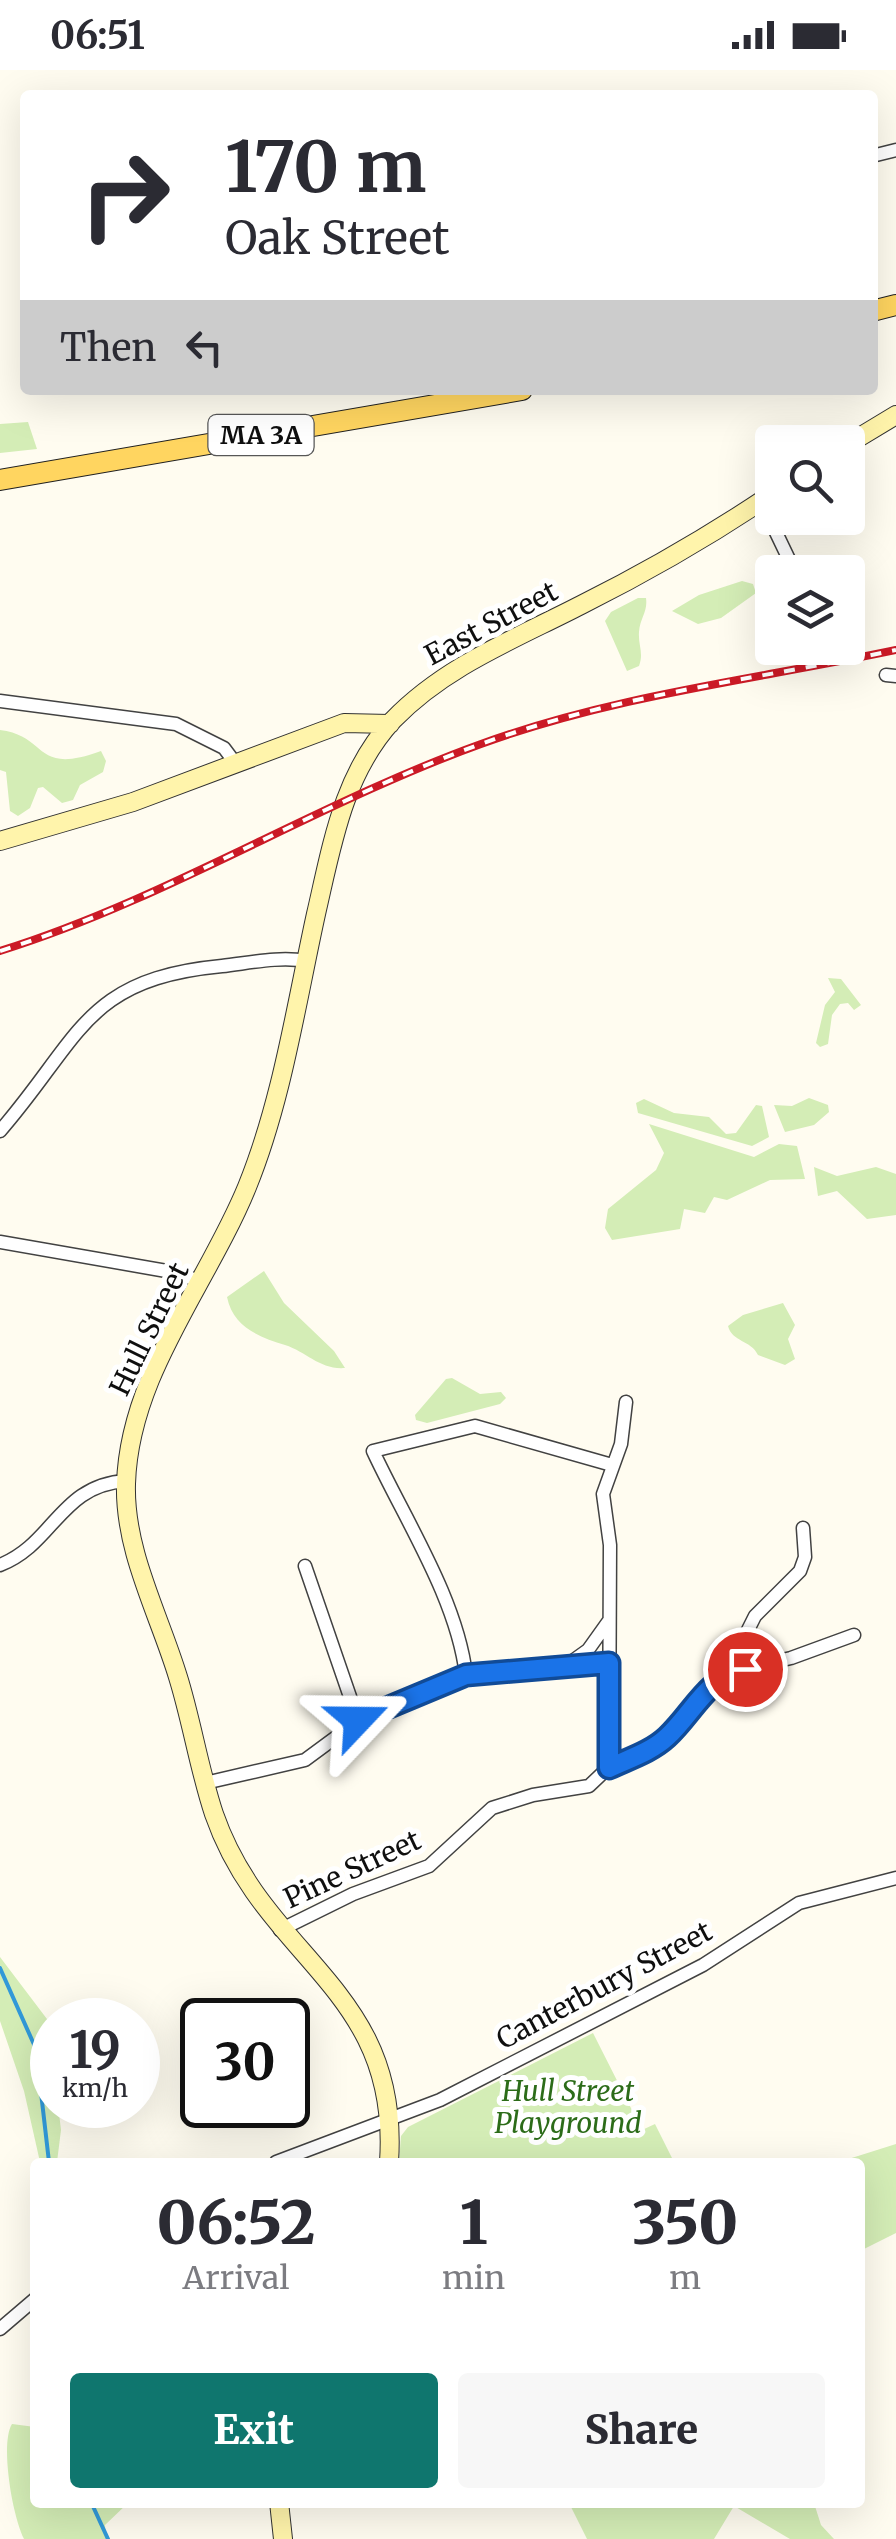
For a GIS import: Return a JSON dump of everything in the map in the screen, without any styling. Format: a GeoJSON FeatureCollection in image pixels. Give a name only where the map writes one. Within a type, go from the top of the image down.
{"type":"FeatureCollection","features":[{"type":"Feature","properties":{"kind":"main road","name":"MA 3A"},"geometry":{"type":"LineString","coordinates":[[0,480],[493,395]]}},
{"type":"Feature","properties":{"kind":"main road"},"geometry":{"type":"LineString","coordinates":[[865,434],[896,415]]}},
{"type":"Feature","properties":{"kind":"main road","name":"East Street"},"geometry":{"type":"LineString","coordinates":[[390,724],[457,668],[649,570],[755,505]]}},
{"type":"Feature","properties":{"kind":"main road"},"geometry":{"type":"LineString","coordinates":[[0,841],[133,802],[344,723],[390,724]]}},
{"type":"Feature","properties":{"kind":"main road"},"geometry":{"type":"LineString","coordinates":[[344,723],[373,746]]}},
{"type":"Feature","properties":{"kind":"main road","name":"Hull Street"},"geometry":{"type":"LineString","coordinates":[[389,2158],[385,2080],[368,2034],[342,1996],[280,1930],[236,1866],[205,1783],[177,1674],[134,1551],[126,1481],[143,1396],[201,1282],[261,1148],[336,825],[373,746],[390,724]]}},
{"type":"Feature","properties":{"kind":"main road"},"geometry":{"type":"LineString","coordinates":[[279,2508],[282,2539]]}},
{"type":"Feature","properties":{"kind":"street"},"geometry":{"type":"LineString","coordinates":[[0,702],[176,724],[224,748],[236,764]]}},
{"type":"Feature","properties":{"kind":"street"},"geometry":{"type":"LineString","coordinates":[[0,1130],[82,1024],[127,988],[170,972],[306,962]]}},
{"type":"Feature","properties":{"kind":"street"},"geometry":{"type":"LineString","coordinates":[[0,1242],[178,1274],[201,1282]]}},
{"type":"Feature","properties":{"kind":"street"},"geometry":{"type":"LineString","coordinates":[[609,1768],[610,1538],[603,1494],[628,1417],[626,1402]]}},
{"type":"Feature","properties":{"kind":"street"},"geometry":{"type":"LineString","coordinates":[[466,1675],[462,1646],[440,1591],[373,1452],[475,1426],[612,1465]]}},
{"type":"Feature","properties":{"kind":"street"},"geometry":{"type":"LineString","coordinates":[[0,1565],[22,1554],[86,1490],[126,1481]]}},
{"type":"Feature","properties":{"kind":"street"},"geometry":{"type":"LineString","coordinates":[[725,1676],[754,1616],[800,1572],[806,1557],[803,1528]]}},
{"type":"Feature","properties":{"kind":"street"},"geometry":{"type":"LineString","coordinates":[[305,1566],[358,1720]]}},
{"type":"Feature","properties":{"kind":"street"},"geometry":{"type":"LineString","coordinates":[[565,1667],[588,1650],[611,1616]]}},
{"type":"Feature","properties":{"kind":"street","name":"Pine Street"},"geometry":{"type":"LineString","coordinates":[[280,1930],[353,1894],[429,1866],[492,1808],[533,1794],[584,1788],[609,1768],[664,1740],[698,1699],[725,1676],[854,1635]]}},
{"type":"Feature","properties":{"kind":"street"},"geometry":{"type":"LineString","coordinates":[[205,1783],[305,1760],[358,1720],[466,1675],[609,1663]]}},
{"type":"Feature","properties":{"kind":"street","name":"Canterbury Street"},"geometry":{"type":"LineString","coordinates":[[287,2158],[440,2100],[692,1971],[799,1903],[896,1878]]}},
{"type":"Feature","properties":{"kind":"street"},"geometry":{"type":"LineString","coordinates":[[0,2329],[30,2303]]}},
{"type":"Feature","properties":{"kind":"green space"},"geometry":{"type":"Polygon","coordinates":[[[28,422],[37,449],[0,453],[0,424],[28,422]]]}},
{"type":"Feature","properties":{"kind":"green space"},"geometry":{"type":"Polygon","coordinates":[[[742,581],[753,584],[755,590],[721,618],[698,624],[672,611],[699,595],[742,581]]]}},
{"type":"Feature","properties":{"kind":"green space"},"geometry":{"type":"Polygon","coordinates":[[[646,598],[639,632],[640,661],[639,666],[627,671],[605,621],[611,612],[646,598]]]}},
{"type":"Feature","properties":{"kind":"green space"},"geometry":{"type":"Polygon","coordinates":[[[0,730],[27,739],[52,757],[79,758],[101,751],[106,761],[103,772],[80,785],[73,800],[62,803],[43,787],[38,788],[30,808],[18,816],[10,811],[6,772],[0,770],[0,730]]]}},
{"type":"Feature","properties":{"kind":"green space"},"geometry":{"type":"Polygon","coordinates":[[[828,978],[841,979],[861,1005],[854,1010],[848,1003],[840,1004],[832,1015],[828,1044],[820,1047],[816,1043],[825,1005],[835,992],[828,978]]]}},
{"type":"Feature","properties":{"kind":"green space"},"geometry":{"type":"Polygon","coordinates":[[[809,1098],[828,1105],[829,1112],[814,1125],[785,1132],[774,1105],[792,1106],[809,1098]]]}},
{"type":"Feature","properties":{"kind":"green space"},"geometry":{"type":"Polygon","coordinates":[[[644,1099],[674,1113],[709,1117],[726,1134],[736,1133],[756,1105],[762,1106],[769,1137],[752,1146],[638,1113],[636,1103],[644,1099]]]}},
{"type":"Feature","properties":{"kind":"green space"},"geometry":{"type":"Polygon","coordinates":[[[649,1124],[754,1157],[779,1144],[797,1146],[805,1179],[770,1180],[727,1200],[714,1197],[705,1213],[684,1209],[680,1229],[612,1240],[605,1228],[608,1209],[656,1170],[664,1153],[649,1124]]]}},
{"type":"Feature","properties":{"kind":"green space"},"geometry":{"type":"Polygon","coordinates":[[[814,1167],[837,1176],[876,1167],[896,1174],[896,1215],[867,1219],[837,1191],[818,1196],[814,1167]]]}},
{"type":"Feature","properties":{"kind":"green space"},"geometry":{"type":"Polygon","coordinates":[[[264,1271],[284,1303],[334,1351],[345,1368],[321,1363],[257,1334],[235,1316],[227,1297],[264,1271]]]}},
{"type":"Feature","properties":{"kind":"green space"},"geometry":{"type":"Polygon","coordinates":[[[783,1303],[795,1325],[788,1339],[795,1359],[785,1365],[758,1355],[728,1326],[743,1315],[783,1303]]]}},
{"type":"Feature","properties":{"kind":"green space"},"geometry":{"type":"Polygon","coordinates":[[[452,1378],[480,1394],[501,1392],[506,1398],[500,1404],[427,1423],[416,1420],[415,1415],[446,1379],[452,1378]]]}},
{"type":"Feature","properties":{"kind":"green space"},"geometry":{"type":"Polygon","coordinates":[[[0,1957],[31,1998],[30,2118],[0,2021],[0,1957]]]}},
{"type":"Feature","properties":{"kind":"green space","name":"Hull Street Playground"},"geometry":{"type":"Polygon","coordinates":[[[593,2033],[642,2130],[655,2124],[672,2158],[399,2158],[401,2136],[408,2127],[593,2033]]]}},
{"type":"Feature","properties":{"kind":"green space"},"geometry":{"type":"Polygon","coordinates":[[[32,2128],[61,2128],[58,2158],[39,2158],[32,2128]]]}},
{"type":"Feature","properties":{"kind":"green space"},"geometry":{"type":"Polygon","coordinates":[[[896,2144],[896,2233],[865,2248],[865,2158],[852,2158],[896,2144]]]}},
{"type":"Feature","properties":{"kind":"green space"},"geometry":{"type":"Polygon","coordinates":[[[12,2424],[30,2426],[30,2508],[123,2508],[105,2525],[106,2539],[24,2539],[9,2480],[12,2424]]]}},
{"type":"Feature","properties":{"kind":"green space"},"geometry":{"type":"Polygon","coordinates":[[[572,2508],[733,2508],[714,2539],[587,2539],[572,2508]]]}},
{"type":"Feature","properties":{"kind":"green space"},"geometry":{"type":"Polygon","coordinates":[[[737,2508],[816,2508],[821,2525],[834,2539],[790,2539],[737,2508]]]}},
{"type":"Feature","properties":{"kind":"waterway"},"geometry":{"type":"LineString","coordinates":[[0,1968],[36,2049],[49,2158]]}},
{"type":"Feature","properties":{"kind":"waterway"},"geometry":{"type":"LineString","coordinates":[[94,2508],[108,2539]]}},
{"type":"Feature","properties":{"kind":"railway"},"geometry":{"type":"LineString","coordinates":[[0,951],[123,905],[360,794],[481,744],[635,700],[896,650]]}},
{"type":"Feature","properties":{"kind":"route"},"geometry":{"type":"LineString","coordinates":[[358,1720],[466,1675],[609,1663],[609,1768],[658,1745],[706,1691],[728,1674],[745,1669]]}}]}
